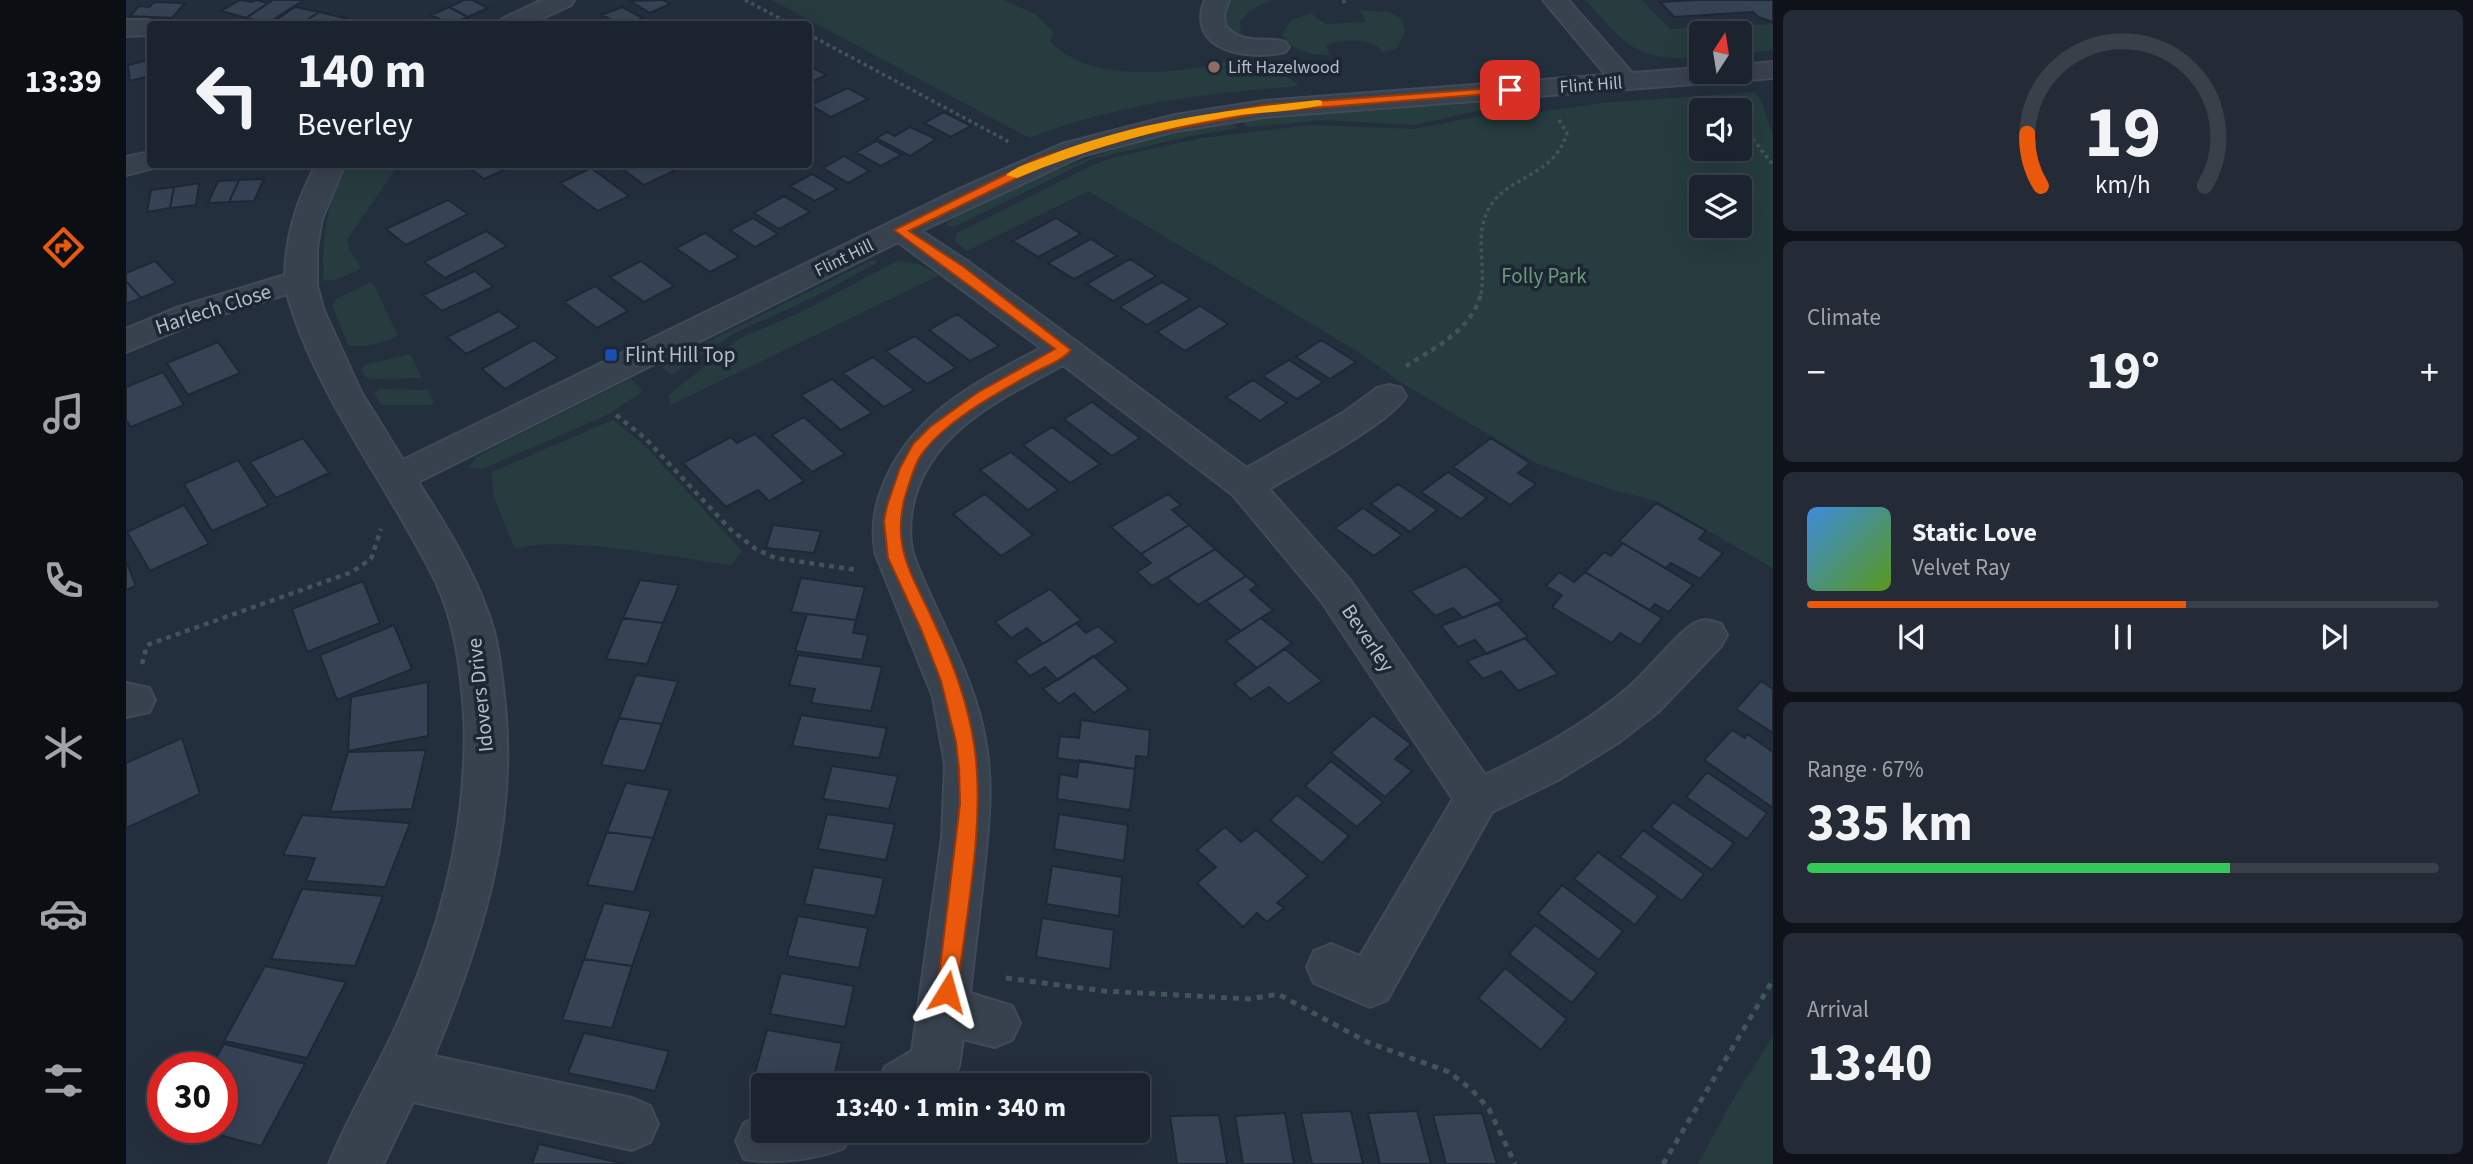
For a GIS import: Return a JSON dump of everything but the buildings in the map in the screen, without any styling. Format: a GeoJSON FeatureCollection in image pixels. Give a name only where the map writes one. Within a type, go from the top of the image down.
{"type":"FeatureCollection","features":[{"type":"Feature","properties":{"kind":"street"},"geometry":{"type":"LineString","coordinates":[[517,21],[562,0]]}},
{"type":"Feature","properties":{"kind":"street"},"geometry":{"type":"LineString","coordinates":[[1217,0],[1212,16],[1221,37],[1233,44],[1249,48],[1276,47]]}},
{"type":"Feature","properties":{"kind":"street"},"geometry":{"type":"LineString","coordinates":[[1555,0],[1627,83]]}},
{"type":"Feature","properties":{"kind":"street","name":"Flint Hill"},"geometry":{"type":"LineString","coordinates":[[405,491],[457,450],[900,230],[1044,161],[1138,132],[1232,113],[1354,100],[1627,83],[1773,70]]}},
{"type":"Feature","properties":{"kind":"street"},"geometry":{"type":"LineString","coordinates":[[126,166],[147,161]]}},
{"type":"Feature","properties":{"kind":"street","name":"Idovers Drive"},"geometry":{"type":"LineString","coordinates":[[329,168],[307,219],[300,280],[315,327],[346,396],[435,541],[473,625],[486,720],[487,755],[480,836],[469,888],[447,960],[400,1073],[355,1164]]}},
{"type":"Feature","properties":{"kind":"street","name":"Beverley"},"geometry":{"type":"LineString","coordinates":[[900,230],[959,270],[1246,486],[1336,591],[1478,799]]}},
{"type":"Feature","properties":{"kind":"street","name":"Harlech Close"},"geometry":{"type":"LineString","coordinates":[[126,341],[187,315],[300,280]]}},
{"type":"Feature","properties":{"kind":"street"},"geometry":{"type":"LineString","coordinates":[[919,1073],[944,1012],[969,813],[968,768],[965,742],[950,681],[930,629],[895,558],[892,521],[899,487],[918,448],[935,431],[982,396],[1065,350]]}},
{"type":"Feature","properties":{"kind":"street"},"geometry":{"type":"LineString","coordinates":[[1246,486],[1355,421],[1389,396]]}},
{"type":"Feature","properties":{"kind":"street"},"geometry":{"type":"LineString","coordinates":[[1331,967],[1370,984],[1410,918],[1454,834],[1478,799],[1547,767],[1590,740],[1643,699],[1707,635]]}},
{"type":"Feature","properties":{"kind":"street"},"geometry":{"type":"LineString","coordinates":[[944,1012],[995,1023]]}},
{"type":"Feature","properties":{"kind":"street"},"geometry":{"type":"LineString","coordinates":[[400,1073],[632,1124]]}},
{"type":"Feature","properties":{"kind":"path"},"geometry":{"type":"LineString","coordinates":[[745,0],[785,21]]}},
{"type":"Feature","properties":{"kind":"path"},"geometry":{"type":"LineString","coordinates":[[1343,0],[1346,5]]}},
{"type":"Feature","properties":{"kind":"path"},"geometry":{"type":"LineString","coordinates":[[812,36],[1044,161]]}},
{"type":"Feature","properties":{"kind":"path"},"geometry":{"type":"LineString","coordinates":[[1389,396],[1394,392],[1379,382],[1451,337],[1471,318],[1480,304],[1484,287],[1482,234],[1490,206],[1519,181],[1547,166],[1566,144],[1566,129],[1537,89]]}},
{"type":"Feature","properties":{"kind":"path"},"geometry":{"type":"LineString","coordinates":[[1752,138],[1773,165]]}},
{"type":"Feature","properties":{"kind":"path"},"geometry":{"type":"LineString","coordinates":[[616,415],[645,438],[731,530],[756,549],[775,558],[812,566],[903,575]]}},
{"type":"Feature","properties":{"kind":"path"},"geometry":{"type":"LineString","coordinates":[[130,700],[147,645],[352,572],[371,559],[378,543],[383,519],[405,491]]}},
{"type":"Feature","properties":{"kind":"path"},"geometry":{"type":"LineString","coordinates":[[995,1023],[1002,977],[1104,991],[1250,999],[1278,994],[1367,1042],[1449,1072],[1472,1090],[1489,1109],[1515,1164]]}},
{"type":"Feature","properties":{"kind":"path"},"geometry":{"type":"LineString","coordinates":[[1663,1164],[1773,980]]}},
{"type":"Feature","properties":{"kind":"green space"},"geometry":{"type":"Polygon","coordinates":[[[772,0],[1003,0],[1035,14],[1054,33],[1050,41],[1065,54],[1102,68],[1165,71],[1247,59],[1275,69],[1299,86],[1230,92],[1128,108],[1029,138],[772,0]]]}},
{"type":"Feature","properties":{"kind":"green space"},"geometry":{"type":"Polygon","coordinates":[[[1228,0],[1271,0],[1249,11],[1240,21],[1241,33],[1254,41],[1230,36],[1222,21],[1228,0]]]}},
{"type":"Feature","properties":{"kind":"green space"},"geometry":{"type":"Polygon","coordinates":[[[1586,0],[1642,0],[1670,29],[1689,28],[1689,58],[1662,57],[1647,53],[1635,48],[1612,29],[1586,0]]]}},
{"type":"Feature","properties":{"kind":"green space"},"geometry":{"type":"Polygon","coordinates":[[[1360,10],[1388,12],[1402,19],[1405,32],[1397,48],[1383,52],[1371,43],[1348,41],[1326,45],[1330,55],[1316,54],[1291,45],[1282,35],[1290,21],[1311,13],[1325,24],[1366,22],[1360,10]]]}},
{"type":"Feature","properties":{"kind":"green space"},"geometry":{"type":"Polygon","coordinates":[[[1773,24],[1773,50],[1752,53],[1752,25],[1773,24]]]}},
{"type":"Feature","properties":{"kind":"green space","name":"Folly Park"},"geometry":{"type":"Polygon","coordinates":[[[1755,92],[1761,101],[1773,132],[1773,568],[1657,501],[1613,490],[1536,463],[1397,380],[1362,354],[1088,191],[967,251],[955,241],[957,233],[1093,165],[1115,157],[1202,138],[1312,125],[1415,129],[1506,111],[1540,112],[1601,103],[1755,92]]]}},
{"type":"Feature","properties":{"kind":"green space"},"geometry":{"type":"Polygon","coordinates":[[[1531,98],[1537,108],[1491,108],[1414,125],[1323,120],[1251,127],[1246,126],[1240,119],[1531,98]]]}},
{"type":"Feature","properties":{"kind":"green space"},"geometry":{"type":"Polygon","coordinates":[[[1227,121],[1238,128],[1092,159],[956,226],[945,225],[972,208],[1084,160],[1169,134],[1227,121]]]}},
{"type":"Feature","properties":{"kind":"green space"},"geometry":{"type":"Polygon","coordinates":[[[347,168],[396,168],[347,240],[349,249],[361,268],[336,280],[324,281],[324,235],[330,206],[347,168]]]}},
{"type":"Feature","properties":{"kind":"green space"},"geometry":{"type":"Polygon","coordinates":[[[872,260],[878,262],[816,296],[733,334],[671,375],[661,365],[872,260]]]}},
{"type":"Feature","properties":{"kind":"green space"},"geometry":{"type":"Polygon","coordinates":[[[897,261],[919,264],[940,275],[671,405],[668,397],[675,390],[740,338],[797,314],[897,261]]]}},
{"type":"Feature","properties":{"kind":"green space"},"geometry":{"type":"Polygon","coordinates":[[[373,283],[398,336],[374,344],[348,345],[332,305],[336,299],[373,283]]]}},
{"type":"Feature","properties":{"kind":"green space"},"geometry":{"type":"Polygon","coordinates":[[[410,354],[422,378],[372,379],[366,377],[361,369],[367,364],[410,354]]]}},
{"type":"Feature","properties":{"kind":"green space"},"geometry":{"type":"Polygon","coordinates":[[[631,379],[643,391],[607,415],[487,467],[468,467],[477,457],[497,446],[631,379]]]}},
{"type":"Feature","properties":{"kind":"green space"},"geometry":{"type":"Polygon","coordinates":[[[379,389],[428,390],[434,403],[381,405],[374,393],[379,389]]]}},
{"type":"Feature","properties":{"kind":"green space"},"geometry":{"type":"Polygon","coordinates":[[[613,420],[645,446],[742,551],[731,565],[590,546],[536,545],[515,549],[493,495],[492,472],[613,420]]]}},
{"type":"Feature","properties":{"kind":"green space"},"geometry":{"type":"Polygon","coordinates":[[[1773,1036],[1773,1164],[1698,1164],[1732,1101],[1773,1036]]]}},
{"type":"Feature","properties":{"kind":"slow traffic"},"geometry":{"type":"LineString","coordinates":[[1012,175],[1072,150],[1138,132],[1200,118],[1318,103]]}},
{"type":"Feature","properties":{"kind":"place","name":"Lift Hazelwood"},"geometry":{"type":"Point","coordinates":[1214,67]}},
{"type":"Feature","properties":{"kind":"place","name":"Flint Hill Top"},"geometry":{"type":"Point","coordinates":[611,355]}},
{"type":"Feature","properties":{"kind":"route"},"geometry":{"type":"LineString","coordinates":[[947,992],[970,804],[968,768],[965,742],[950,681],[930,629],[895,558],[892,538],[894,506],[907,468],[918,448],[935,431],[982,396],[1065,350],[959,270],[900,230],[1044,161],[1072,150],[1138,132],[1200,118],[1264,108],[1510,90]]}}]}
